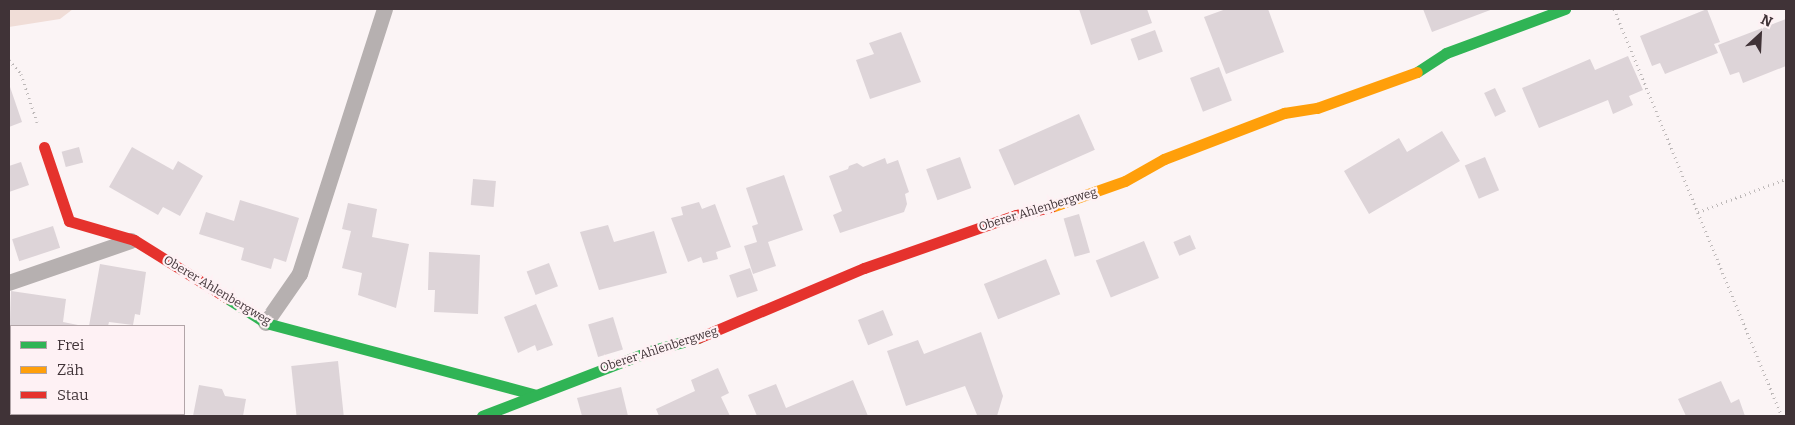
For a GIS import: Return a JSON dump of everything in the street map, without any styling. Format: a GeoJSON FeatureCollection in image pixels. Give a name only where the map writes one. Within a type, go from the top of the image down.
{"type":"FeatureCollection","features":[{"type":"Feature","properties":{"kind":"street","name":"Oberer Ahlenbergweg"},"geometry":{"type":"LineString","coordinates":[[482,416],[653,350],[691,341],[864,268],[1016,214],[1066,203],[1125,181],[1164,159],[1284,113],[1317,108],[1420,71],[1446,53],[1565,9]]}},
{"type":"Feature","properties":{"kind":"street","name":"Oberer Ahlenbergweg"},"geometry":{"type":"LineString","coordinates":[[44,147],[69,221],[134,240],[266,323],[536,395]]}},
{"type":"Feature","properties":{"kind":"lane"},"geometry":{"type":"LineString","coordinates":[[266,323],[300,274],[385,9]]}},
{"type":"Feature","properties":{"kind":"lane"},"geometry":{"type":"LineString","coordinates":[[9,283],[134,240]]}},
{"type":"Feature","properties":{"kind":"path"},"geometry":{"type":"LineString","coordinates":[[1614,9],[1782,416]]}},
{"type":"Feature","properties":{"kind":"path"},"geometry":{"type":"LineString","coordinates":[[9,60],[21,74],[28,89],[44,147]]}},
{"type":"Feature","properties":{"kind":"path"},"geometry":{"type":"LineString","coordinates":[[1698,212],[1786,179]]}},
{"type":"Feature","properties":{"kind":"shaded area"},"geometry":{"type":"Polygon","coordinates":[[[9,9],[73,9],[60,19],[9,27],[9,9]]]}},
{"type":"Feature","properties":{"kind":"building"},"geometry":{"type":"Polygon","coordinates":[[[1079,9],[1147,9],[1152,23],[1091,45],[1079,9]]]}},
{"type":"Feature","properties":{"kind":"building"},"geometry":{"type":"Polygon","coordinates":[[[1226,9],[1268,9],[1284,52],[1226,74],[1204,17],[1226,9]]]}},
{"type":"Feature","properties":{"kind":"building"},"geometry":{"type":"Polygon","coordinates":[[[1423,9],[1493,9],[1432,32],[1423,9]]]}},
{"type":"Feature","properties":{"kind":"building"},"geometry":{"type":"Polygon","coordinates":[[[1707,9],[1720,42],[1714,44],[1718,53],[1665,74],[1660,63],[1652,66],[1640,36],[1707,9]]]}},
{"type":"Feature","properties":{"kind":"building"},"geometry":{"type":"Polygon","coordinates":[[[1786,19],[1786,66],[1743,83],[1739,72],[1730,75],[1718,45],[1786,19]]]}},
{"type":"Feature","properties":{"kind":"building"},"geometry":{"type":"Polygon","coordinates":[[[1155,30],[1163,52],[1138,61],[1131,39],[1155,30]]]}},
{"type":"Feature","properties":{"kind":"building"},"geometry":{"type":"Polygon","coordinates":[[[901,32],[921,82],[870,99],[856,60],[874,54],[869,43],[901,32]]]}},
{"type":"Feature","properties":{"kind":"building"},"geometry":{"type":"Polygon","coordinates":[[[1628,56],[1643,90],[1629,96],[1633,105],[1613,114],[1608,100],[1539,128],[1522,88],[1590,59],[1595,70],[1628,56]]]}},
{"type":"Feature","properties":{"kind":"building"},"geometry":{"type":"Polygon","coordinates":[[[1219,67],[1232,101],[1203,112],[1190,78],[1219,67]]]}},
{"type":"Feature","properties":{"kind":"building"},"geometry":{"type":"Polygon","coordinates":[[[9,84],[22,122],[9,127],[9,84]]]}},
{"type":"Feature","properties":{"kind":"building"},"geometry":{"type":"Polygon","coordinates":[[[1495,88],[1506,112],[1495,117],[1484,93],[1495,88]]]}},
{"type":"Feature","properties":{"kind":"building"},"geometry":{"type":"Polygon","coordinates":[[[1079,114],[1095,150],[1014,185],[999,150],[1079,114]]]}},
{"type":"Feature","properties":{"kind":"building"},"geometry":{"type":"Polygon","coordinates":[[[1442,131],[1460,161],[1369,214],[1344,171],[1399,138],[1407,152],[1442,131]]]}},
{"type":"Feature","properties":{"kind":"building"},"geometry":{"type":"Polygon","coordinates":[[[79,147],[83,162],[66,167],[62,152],[79,147]]]}},
{"type":"Feature","properties":{"kind":"building"},"geometry":{"type":"Polygon","coordinates":[[[132,147],[173,170],[178,161],[203,176],[180,216],[163,207],[158,215],[109,187],[132,147]]]}},
{"type":"Feature","properties":{"kind":"building"},"geometry":{"type":"Polygon","coordinates":[[[960,157],[971,188],[937,200],[926,169],[960,157]]]}},
{"type":"Feature","properties":{"kind":"building"},"geometry":{"type":"Polygon","coordinates":[[[1485,157],[1499,190],[1479,199],[1465,166],[1485,157]]]}},
{"type":"Feature","properties":{"kind":"building"},"geometry":{"type":"Polygon","coordinates":[[[885,158],[887,164],[898,160],[909,192],[905,194],[907,204],[904,212],[840,233],[833,215],[842,211],[829,176],[848,169],[849,166],[857,163],[863,167],[885,158]]]}},
{"type":"Feature","properties":{"kind":"building"},"geometry":{"type":"Polygon","coordinates":[[[21,162],[29,185],[9,192],[9,166],[21,162]]]}},
{"type":"Feature","properties":{"kind":"building"},"geometry":{"type":"Polygon","coordinates":[[[784,175],[803,230],[768,242],[776,266],[753,274],[744,246],[757,242],[752,226],[758,224],[746,188],[784,175]]]}},
{"type":"Feature","properties":{"kind":"building"},"geometry":{"type":"Polygon","coordinates":[[[473,179],[496,181],[494,207],[471,205],[473,179]]]}},
{"type":"Feature","properties":{"kind":"building"},"geometry":{"type":"Polygon","coordinates":[[[240,200],[299,218],[286,262],[274,258],[271,269],[241,260],[244,248],[199,234],[206,212],[234,221],[240,200]]]}},
{"type":"Feature","properties":{"kind":"building"},"geometry":{"type":"Polygon","coordinates":[[[699,202],[702,209],[715,204],[731,247],[716,252],[718,259],[703,263],[701,257],[688,262],[671,218],[683,215],[681,207],[699,202]]]}},
{"type":"Feature","properties":{"kind":"building"},"geometry":{"type":"Polygon","coordinates":[[[348,203],[377,209],[372,237],[409,244],[396,308],[358,295],[362,273],[342,268],[351,231],[342,229],[348,203]]]}},
{"type":"Feature","properties":{"kind":"building"},"geometry":{"type":"Polygon","coordinates":[[[1079,214],[1090,252],[1075,257],[1064,218],[1079,214]]]}},
{"type":"Feature","properties":{"kind":"building"},"geometry":{"type":"Polygon","coordinates":[[[608,225],[614,242],[654,231],[667,273],[599,290],[580,232],[608,225]]]}},
{"type":"Feature","properties":{"kind":"building"},"geometry":{"type":"Polygon","coordinates":[[[53,226],[60,248],[19,261],[12,239],[53,226]]]}},
{"type":"Feature","properties":{"kind":"building"},"geometry":{"type":"Polygon","coordinates":[[[1190,235],[1196,249],[1179,256],[1173,242],[1190,235]]]}},
{"type":"Feature","properties":{"kind":"building"},"geometry":{"type":"Polygon","coordinates":[[[1144,241],[1159,278],[1111,298],[1096,260],[1144,241]]]}},
{"type":"Feature","properties":{"kind":"building"},"geometry":{"type":"Polygon","coordinates":[[[429,252],[480,255],[478,314],[434,312],[435,290],[428,290],[429,252]]]}},
{"type":"Feature","properties":{"kind":"building"},"geometry":{"type":"Polygon","coordinates":[[[1046,259],[1060,294],[998,319],[984,284],[1046,259]]]}},
{"type":"Feature","properties":{"kind":"building"},"geometry":{"type":"Polygon","coordinates":[[[549,263],[558,286],[536,295],[527,272],[549,263]]]}},
{"type":"Feature","properties":{"kind":"building"},"geometry":{"type":"Polygon","coordinates":[[[100,264],[146,272],[140,315],[135,314],[133,325],[109,322],[108,325],[89,325],[100,264]]]}},
{"type":"Feature","properties":{"kind":"building"},"geometry":{"type":"Polygon","coordinates":[[[750,268],[758,291],[737,298],[729,275],[750,268]]]}},
{"type":"Feature","properties":{"kind":"building"},"geometry":{"type":"Polygon","coordinates":[[[11,291],[66,299],[63,322],[78,325],[10,325],[9,348],[11,291]]]}},
{"type":"Feature","properties":{"kind":"building"},"geometry":{"type":"Polygon","coordinates":[[[536,304],[553,345],[537,351],[535,345],[518,353],[504,317],[536,304]]]}},
{"type":"Feature","properties":{"kind":"building"},"geometry":{"type":"Polygon","coordinates":[[[883,310],[893,335],[868,345],[858,320],[883,310]]]}},
{"type":"Feature","properties":{"kind":"building"},"geometry":{"type":"Polygon","coordinates":[[[613,317],[623,350],[598,357],[588,325],[613,317]]]}},
{"type":"Feature","properties":{"kind":"building"},"geometry":{"type":"Polygon","coordinates":[[[981,332],[1003,396],[997,416],[977,415],[965,386],[906,406],[887,351],[918,340],[924,354],[981,332]]]}},
{"type":"Feature","properties":{"kind":"building"},"geometry":{"type":"Polygon","coordinates":[[[338,361],[344,416],[297,416],[291,366],[338,361]]]}},
{"type":"Feature","properties":{"kind":"building"},"geometry":{"type":"Polygon","coordinates":[[[718,368],[729,393],[721,397],[730,416],[659,416],[656,409],[695,391],[691,380],[718,368]]]}},
{"type":"Feature","properties":{"kind":"building"},"geometry":{"type":"Polygon","coordinates":[[[853,380],[868,416],[757,416],[748,395],[776,384],[786,408],[853,380]]]}},
{"type":"Feature","properties":{"kind":"building"},"geometry":{"type":"Polygon","coordinates":[[[1721,381],[1731,403],[1739,399],[1745,416],[1686,416],[1678,399],[1721,381]]]}},
{"type":"Feature","properties":{"kind":"building"},"geometry":{"type":"Polygon","coordinates":[[[199,385],[222,389],[225,396],[246,399],[243,416],[193,416],[199,385]]]}},
{"type":"Feature","properties":{"kind":"building"},"geometry":{"type":"Polygon","coordinates":[[[621,387],[628,416],[582,416],[577,398],[621,387]]]}},
{"type":"Feature","properties":{"kind":"traffic: fast"},"geometry":{"type":"LineString","coordinates":[[1417,72],[1446,53],[1565,9]]}},
{"type":"Feature","properties":{"kind":"traffic: fast"},"geometry":{"type":"LineString","coordinates":[[227,298],[266,323],[536,395]]}},
{"type":"Feature","properties":{"kind":"traffic: fast"},"geometry":{"type":"LineString","coordinates":[[482,416],[653,350],[698,338]]}},
{"type":"Feature","properties":{"kind":"traffic: slow"},"geometry":{"type":"LineString","coordinates":[[1051,207],[1125,181],[1164,159],[1284,113],[1317,108],[1417,72]]}},
{"type":"Feature","properties":{"kind":"traffic: jam"},"geometry":{"type":"LineString","coordinates":[[44,147],[69,221],[134,240],[227,298]]}},
{"type":"Feature","properties":{"kind":"traffic: jam"},"geometry":{"type":"LineString","coordinates":[[698,338],[864,268],[1016,215],[1051,207]]}}]}
